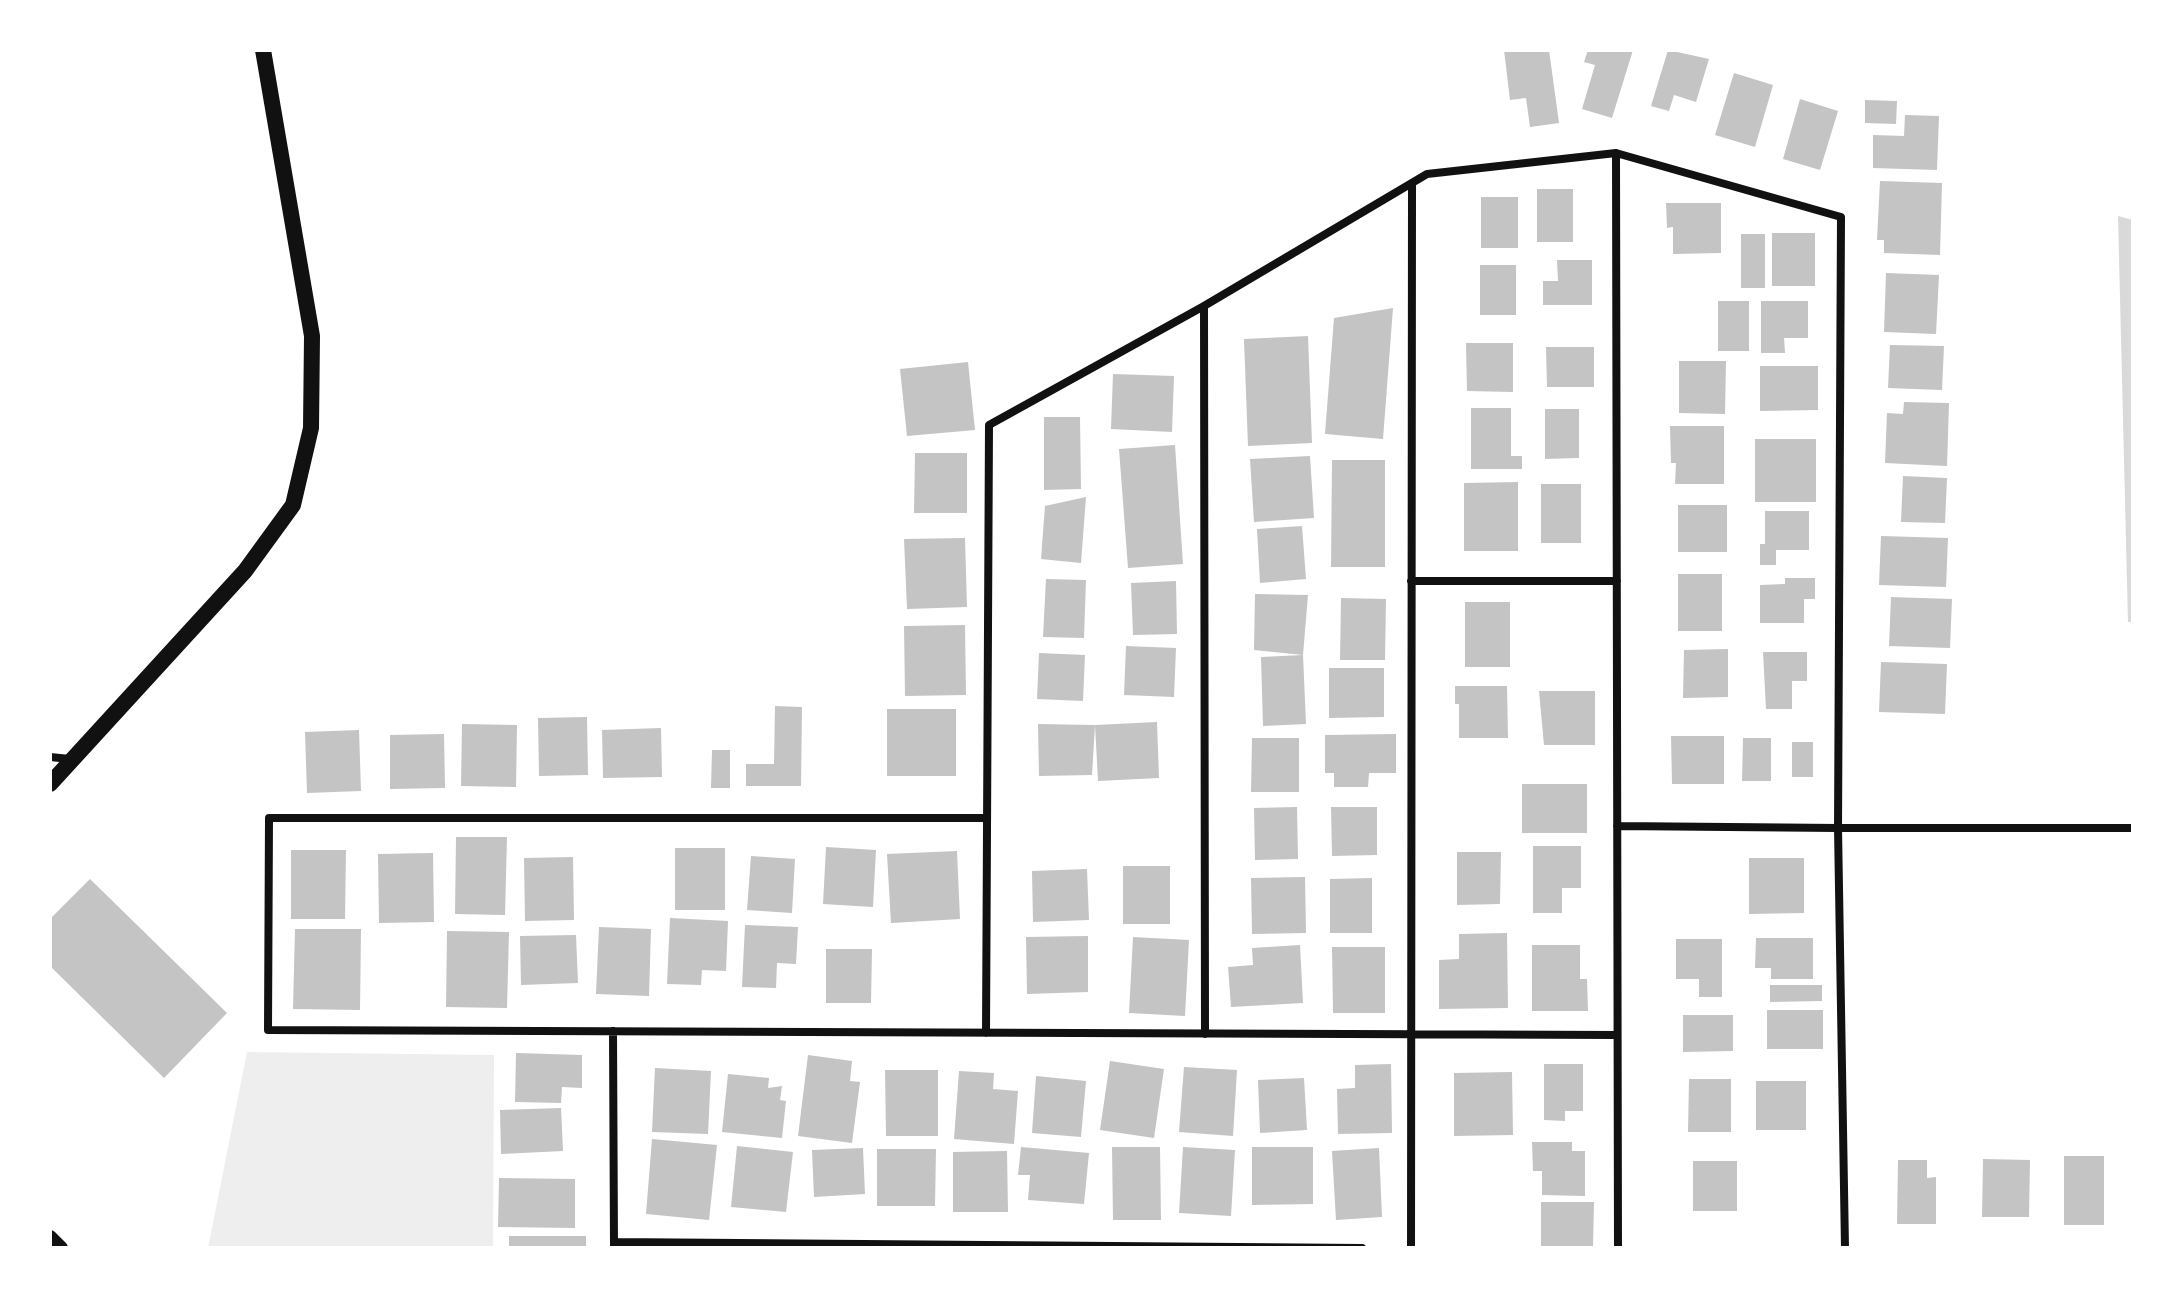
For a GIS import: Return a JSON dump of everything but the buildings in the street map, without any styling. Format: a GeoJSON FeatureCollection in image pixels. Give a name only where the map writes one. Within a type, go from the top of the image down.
{"type":"FeatureCollection","features":[{"type":"Feature","properties":{"kind":"main road"},"geometry":{"type":"LineString","coordinates":[[50,784],[245,571],[293,505],[311,428],[312,336],[263,50]]}},
{"type":"Feature","properties":{"kind":"street"},"geometry":{"type":"LineString","coordinates":[[1616,153],[1618,1248]]}},
{"type":"Feature","properties":{"kind":"street"},"geometry":{"type":"LineString","coordinates":[[986,1033],[989,425],[1204,306],[1427,174],[1616,153],[1841,217],[1838,828],[1845,1248]]}},
{"type":"Feature","properties":{"kind":"street"},"geometry":{"type":"LineString","coordinates":[[1411,1248],[1412,185]]}},
{"type":"Feature","properties":{"kind":"street"},"geometry":{"type":"LineString","coordinates":[[1204,306],[1205,1034]]}},
{"type":"Feature","properties":{"kind":"street"},"geometry":{"type":"LineString","coordinates":[[1411,581],[1617,581]]}},
{"type":"Feature","properties":{"kind":"street"},"geometry":{"type":"LineString","coordinates":[[50,757],[75,760]]}},
{"type":"Feature","properties":{"kind":"street"},"geometry":{"type":"LineString","coordinates":[[987,818],[269,818],[268,1030],[1617,1035]]}},
{"type":"Feature","properties":{"kind":"street"},"geometry":{"type":"LineString","coordinates":[[1617,826],[2133,828]]}},
{"type":"Feature","properties":{"kind":"street"},"geometry":{"type":"LineString","coordinates":[[613,1031],[614,1245],[1362,1248]]}},
{"type":"Feature","properties":{"kind":"street"},"geometry":{"type":"LineString","coordinates":[[50,1237],[61,1248]]}},
{"type":"Feature","properties":{"kind":"shaded area"},"geometry":{"type":"Polygon","coordinates":[[[2118,216],[2133,220],[2133,622],[2128,622],[2118,216]]]}},
{"type":"Feature","properties":{"kind":"shaded area"},"geometry":{"type":"Polygon","coordinates":[[[247,1052],[494,1055],[493,1248],[208,1248],[247,1052]]]}}]}
